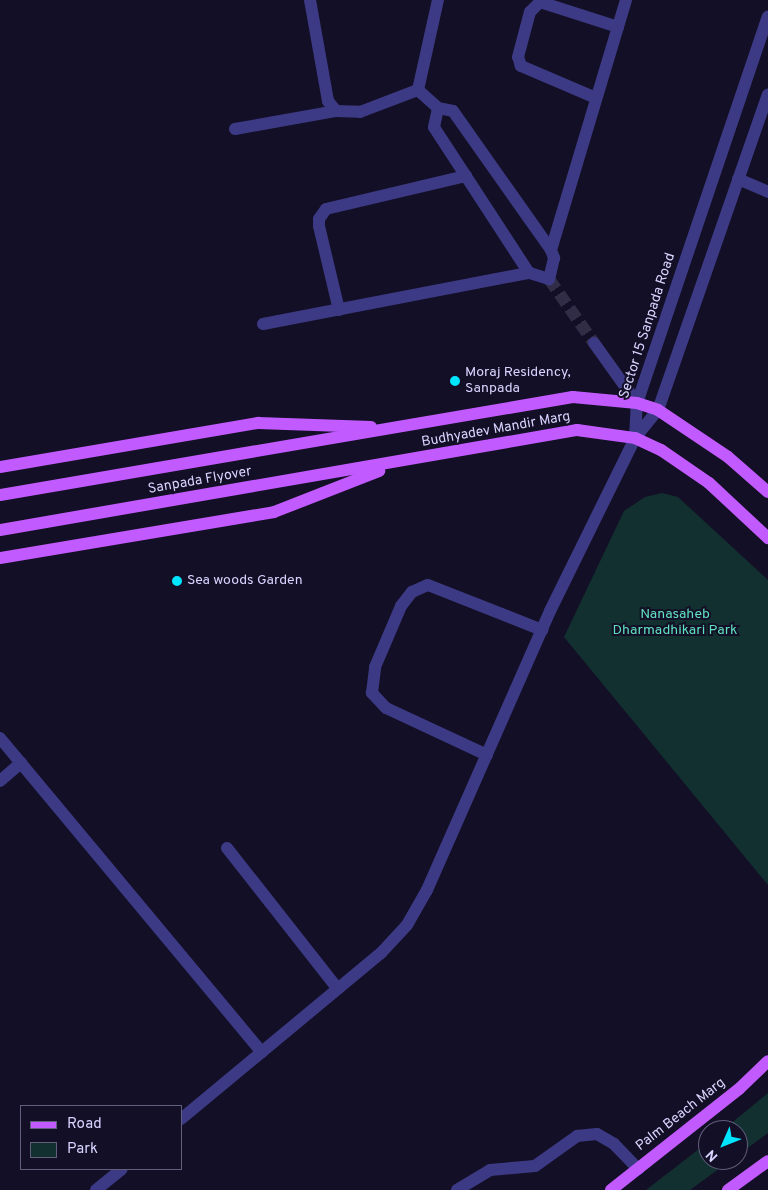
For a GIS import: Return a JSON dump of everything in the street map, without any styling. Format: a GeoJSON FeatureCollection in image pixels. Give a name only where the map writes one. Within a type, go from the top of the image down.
{"type":"FeatureCollection","features":[{"type":"Feature","properties":{"kind":"main road","name":"Budhyadev Mandir Marg"},"geometry":{"type":"LineString","coordinates":[[399,428],[573,397],[637,403],[658,410],[728,457],[768,492]]}},
{"type":"Feature","properties":{"kind":"main road"},"geometry":{"type":"LineString","coordinates":[[0,467],[258,423],[399,428]]}},
{"type":"Feature","properties":{"kind":"main road","name":"Sanpada Flyover"},"geometry":{"type":"LineString","coordinates":[[0,496],[399,428]]}},
{"type":"Feature","properties":{"kind":"main road","name":"Budhyadev Mandir Marg"},"geometry":{"type":"LineString","coordinates":[[404,461],[577,430],[635,438],[661,450],[709,483],[768,538]]}},
{"type":"Feature","properties":{"kind":"main road","name":"Sanpada Flyover"},"geometry":{"type":"LineString","coordinates":[[0,530],[404,461]]}},
{"type":"Feature","properties":{"kind":"main road"},"geometry":{"type":"LineString","coordinates":[[0,558],[274,512],[404,461]]}},
{"type":"Feature","properties":{"kind":"main road","name":"Palm Beach Marg"},"geometry":{"type":"LineString","coordinates":[[611,1190],[739,1089],[768,1061]]}},
{"type":"Feature","properties":{"kind":"main road"},"geometry":{"type":"LineString","coordinates":[[728,1190],[768,1161]]}},
{"type":"Feature","properties":{"kind":"street"},"geometry":{"type":"LineString","coordinates":[[310,0],[328,101],[336,111]]}},
{"type":"Feature","properties":{"kind":"street"},"geometry":{"type":"LineString","coordinates":[[418,90],[438,0]]}},
{"type":"Feature","properties":{"kind":"street"},"geometry":{"type":"LineString","coordinates":[[551,250],[626,0]]}},
{"type":"Feature","properties":{"kind":"street"},"geometry":{"type":"LineString","coordinates":[[596,98],[521,66],[518,57],[530,12],[540,2],[618,27]]}},
{"type":"Feature","properties":{"kind":"street","name":"Sector 15 Sanpada Road"},"geometry":{"type":"LineString","coordinates":[[635,438],[637,403],[768,17]]}},
{"type":"Feature","properties":{"kind":"street"},"geometry":{"type":"LineString","coordinates":[[235,129],[336,111],[360,112],[418,90]]}},
{"type":"Feature","properties":{"kind":"street"},"geometry":{"type":"LineString","coordinates":[[263,324],[529,273],[549,279],[554,258],[551,250],[453,110],[438,108],[418,90]]}},
{"type":"Feature","properties":{"kind":"street"},"geometry":{"type":"LineString","coordinates":[[182,1118],[381,953],[407,925],[428,890],[542,630],[635,438],[658,410],[768,95]]}},
{"type":"Feature","properties":{"kind":"street"},"geometry":{"type":"LineString","coordinates":[[438,108],[434,127],[529,273]]}},
{"type":"Feature","properties":{"kind":"street"},"geometry":{"type":"LineString","coordinates":[[340,310],[319,226],[321,214],[333,206],[466,176]]}},
{"type":"Feature","properties":{"kind":"street"},"geometry":{"type":"LineString","coordinates":[[738,179],[768,192]]}},
{"type":"Feature","properties":{"kind":"street"},"geometry":{"type":"LineString","coordinates":[[594,344],[637,403]]}},
{"type":"Feature","properties":{"kind":"street"},"geometry":{"type":"LineString","coordinates":[[487,755],[386,708],[372,693],[375,667],[401,606],[412,592],[428,585],[542,630]]}},
{"type":"Feature","properties":{"kind":"street"},"geometry":{"type":"LineString","coordinates":[[0,738],[262,1052]]}},
{"type":"Feature","properties":{"kind":"street"},"geometry":{"type":"LineString","coordinates":[[0,781],[21,763]]}},
{"type":"Feature","properties":{"kind":"street"},"geometry":{"type":"LineString","coordinates":[[227,848],[338,989]]}},
{"type":"Feature","properties":{"kind":"street"},"geometry":{"type":"LineString","coordinates":[[457,1190],[490,1170],[535,1166],[577,1136],[597,1134],[614,1144],[638,1169]]}},
{"type":"Feature","properties":{"kind":"street"},"geometry":{"type":"LineString","coordinates":[[96,1190],[121,1170]]}},
{"type":"Feature","properties":{"kind":"green space","name":"Nanasaheb Dharmadhikari Park"},"geometry":{"type":"Polygon","coordinates":[[[662,493],[678,497],[768,580],[768,885],[564,637],[624,511],[645,497],[662,493]]]}},
{"type":"Feature","properties":{"kind":"green space"},"geometry":{"type":"Polygon","coordinates":[[[768,1093],[768,1133],[748,1148],[748,1120],[735,1120],[768,1093]]]}},
{"type":"Feature","properties":{"kind":"green space"},"geometry":{"type":"Polygon","coordinates":[[[698,1150],[698,1170],[717,1170],[690,1190],[646,1190],[698,1150]]]}},
{"type":"Feature","properties":{"kind":"tunnel"},"geometry":{"type":"LineString","coordinates":[[549,279],[594,343]]}},
{"type":"Feature","properties":{"kind":"place","name":"Moraj Residency, Sanpada"},"geometry":{"type":"Point","coordinates":[455,381]}},
{"type":"Feature","properties":{"kind":"place","name":"Sea woods Garden"},"geometry":{"type":"Point","coordinates":[177,581]}}]}
